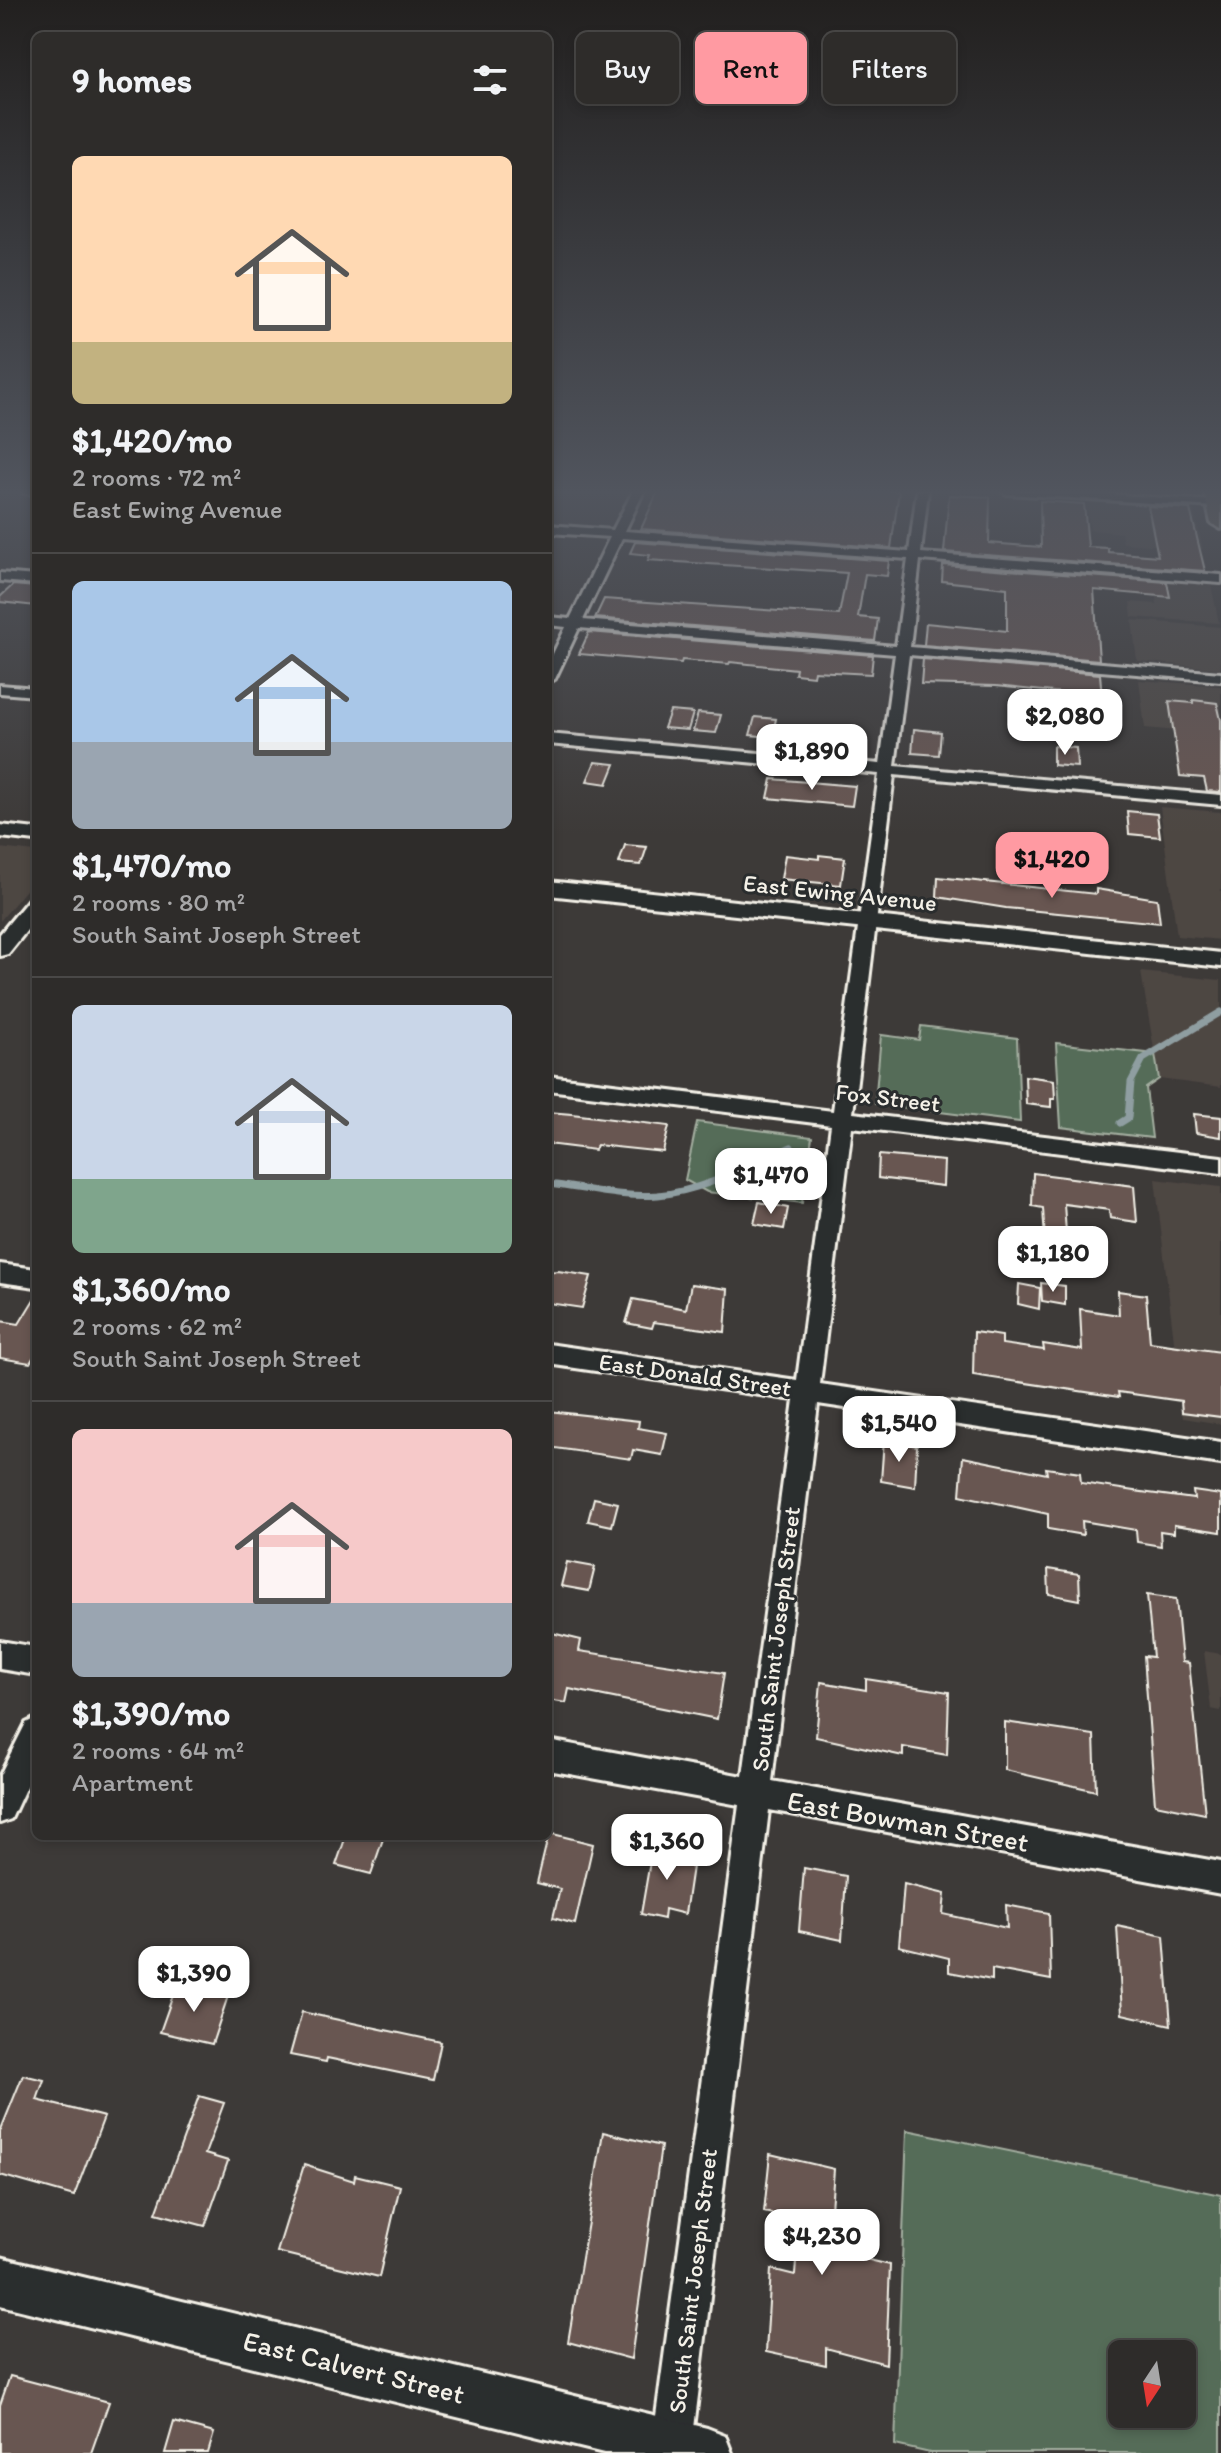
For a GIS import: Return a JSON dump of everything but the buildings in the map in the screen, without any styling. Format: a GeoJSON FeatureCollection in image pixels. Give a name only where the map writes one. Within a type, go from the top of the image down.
{"type":"FeatureCollection","features":[{"type":"Feature","properties":{"kind":"street"},"geometry":{"type":"LineString","coordinates":[[552,670],[582,605]]}},
{"type":"Feature","properties":{"kind":"street","name":"South Saint Joseph Street"},"geometry":{"type":"LineString","coordinates":[[683,2450],[756,1794],[908,605]]}},
{"type":"Feature","properties":{"kind":"street"},"geometry":{"type":"LineString","coordinates":[[552,621],[1221,677]]}},
{"type":"Feature","properties":{"kind":"street"},"geometry":{"type":"LineString","coordinates":[[0,689],[32,692]]}},
{"type":"Feature","properties":{"kind":"street"},"geometry":{"type":"LineString","coordinates":[[552,739],[1221,800]]}},
{"type":"Feature","properties":{"kind":"street"},"geometry":{"type":"LineString","coordinates":[[0,831],[32,835]]}},
{"type":"Feature","properties":{"kind":"street","name":"East Ewing Avenue"},"geometry":{"type":"LineString","coordinates":[[552,888],[1221,960]]}},
{"type":"Feature","properties":{"kind":"street"},"geometry":{"type":"LineString","coordinates":[[0,949],[32,910]]}},
{"type":"Feature","properties":{"kind":"street","name":"Fox Street"},"geometry":{"type":"LineString","coordinates":[[552,1083],[1221,1165]]}},
{"type":"Feature","properties":{"kind":"street"},"geometry":{"type":"LineString","coordinates":[[0,1273],[32,1277]]}},
{"type":"Feature","properties":{"kind":"street","name":"East Donald Street"},"geometry":{"type":"LineString","coordinates":[[552,1355],[1221,1453]]}},
{"type":"Feature","properties":{"kind":"street"},"geometry":{"type":"LineString","coordinates":[[0,1655],[32,1660]]}},
{"type":"Feature","properties":{"kind":"street"},"geometry":{"type":"LineString","coordinates":[[0,1808],[32,1741]]}},
{"type":"Feature","properties":{"kind":"street","name":"East Bowman Street"},"geometry":{"type":"LineString","coordinates":[[552,1756],[1221,1878]]}},
{"type":"Feature","properties":{"kind":"street","name":"East Calvert Street"},"geometry":{"type":"LineString","coordinates":[[0,2281],[683,2450]]}},
{"type":"Feature","properties":{"kind":"shaded area"},"geometry":{"type":"Polygon","coordinates":[[[1130,605],[1215,605],[1219,623],[1132,617],[1130,605]]]}},
{"type":"Feature","properties":{"kind":"shaded area"},"geometry":{"type":"Polygon","coordinates":[[[1132,620],[1220,627],[1221,669],[1137,661],[1132,620]]]}},
{"type":"Feature","properties":{"kind":"shaded area"},"geometry":{"type":"Polygon","coordinates":[[[1139,680],[1221,686],[1221,735],[1145,728],[1139,680]]]}},
{"type":"Feature","properties":{"kind":"shaded area"},"geometry":{"type":"Polygon","coordinates":[[[1160,807],[1221,812],[1221,940],[1177,936],[1160,807]]]}},
{"type":"Feature","properties":{"kind":"shaded area"},"geometry":{"type":"Polygon","coordinates":[[[0,848],[32,852],[32,883],[0,921],[0,848]]]}},
{"type":"Feature","properties":{"kind":"shaded area"},"geometry":{"type":"Polygon","coordinates":[[[1141,972],[1221,980],[1221,1087],[1159,1079],[1141,972]]]}},
{"type":"Feature","properties":{"kind":"shaded area"},"geometry":{"type":"Polygon","coordinates":[[[1155,1179],[1221,1187],[1221,1424],[1183,1418],[1155,1179]]]}},
{"type":"Feature","properties":{"kind":"shaded area"},"geometry":{"type":"Polygon","coordinates":[[[1204,1651],[1221,1654],[1221,1711],[1211,1709],[1204,1651]]]}},
{"type":"Feature","properties":{"kind":"green space"},"geometry":{"type":"Polygon","coordinates":[[[921,1026],[1017,1038],[1020,1122],[875,1104],[881,1035],[919,1040],[921,1026]]]}},
{"type":"Feature","properties":{"kind":"green space"},"geometry":{"type":"Polygon","coordinates":[[[1056,1043],[1155,1054],[1159,1079],[1146,1088],[1152,1138],[1061,1127],[1056,1043]]]}},
{"type":"Feature","properties":{"kind":"green space"},"geometry":{"type":"Polygon","coordinates":[[[697,1122],[812,1137],[802,1203],[707,1192],[685,1180],[697,1122]]]}},
{"type":"Feature","properties":{"kind":"green space"},"geometry":{"type":"Polygon","coordinates":[[[907,2130],[1221,2195],[1221,2453],[930,2453],[895,2445],[907,2130]]]}},
{"type":"Feature","properties":{"kind":"waterway"},"geometry":{"type":"LineString","coordinates":[[1120,1123],[1128,1118],[1131,1082],[1143,1059],[1221,1012]]}},
{"type":"Feature","properties":{"kind":"waterway"},"geometry":{"type":"LineString","coordinates":[[552,1185],[616,1194],[658,1195],[710,1183],[791,1147]]}}]}
